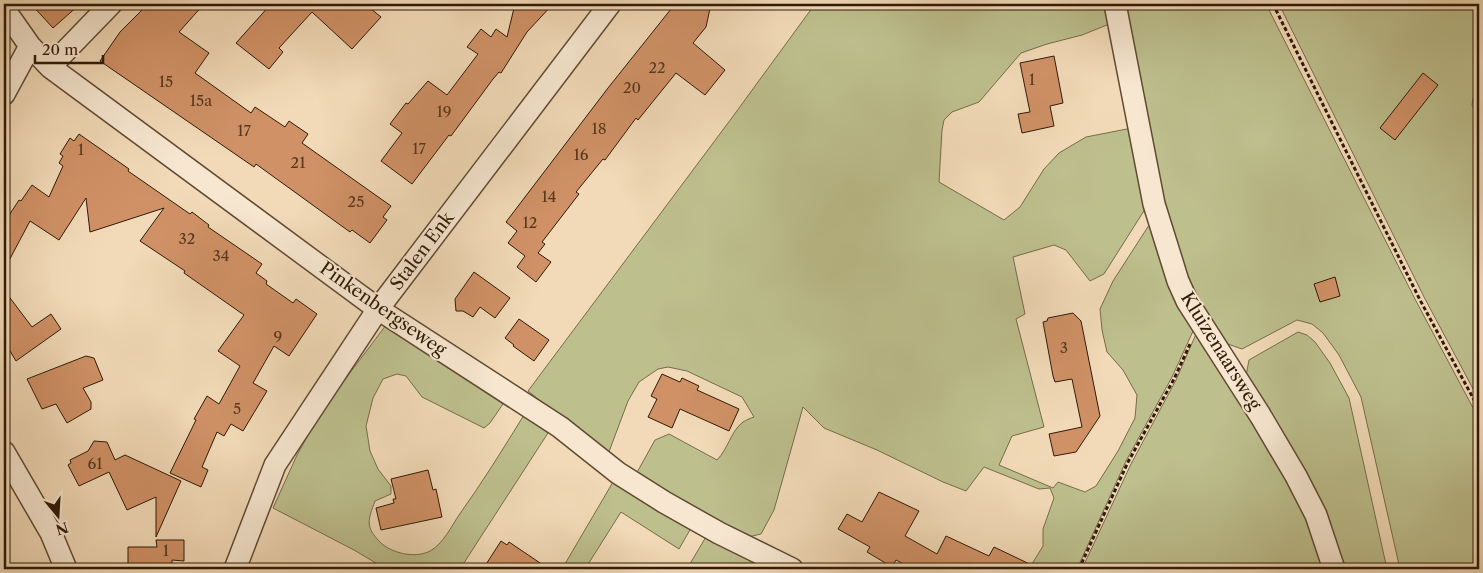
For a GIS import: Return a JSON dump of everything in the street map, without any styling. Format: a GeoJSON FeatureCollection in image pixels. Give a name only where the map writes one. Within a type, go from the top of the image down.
{"type":"FeatureCollection","features":[{"type":"Feature","properties":{"kind":"street"},"geometry":{"type":"LineString","coordinates":[[50,67],[111,4]]}},
{"type":"Feature","properties":{"kind":"street","name":"Stalen Enk"},"geometry":{"type":"LineString","coordinates":[[235,569],[275,465],[378,308],[610,4]]}},
{"type":"Feature","properties":{"kind":"street","name":"Kluizenaarsweg"},"geometry":{"type":"LineString","coordinates":[[1115,4],[1154,204],[1178,281],[1187,301],[1260,415],[1296,476],[1316,515],[1334,569]]}},
{"type":"Feature","properties":{"kind":"street","name":"Pinkenbergseweg"},"geometry":{"type":"LineString","coordinates":[[4,10],[30,46],[50,67],[378,308],[560,427],[618,473],[664,502],[719,533],[792,569]]}},
{"type":"Feature","properties":{"kind":"street"},"geometry":{"type":"LineString","coordinates":[[4,94],[30,46]]}},
{"type":"Feature","properties":{"kind":"street"},"geometry":{"type":"LineString","coordinates":[[4,452],[51,533],[66,569]]}},
{"type":"Feature","properties":{"kind":"path"},"geometry":{"type":"LineString","coordinates":[[1273,4],[1420,300],[1479,409]]}},
{"type":"Feature","properties":{"kind":"path"},"geometry":{"type":"LineString","coordinates":[[1479,92],[1479,107]]}},
{"type":"Feature","properties":{"kind":"path"},"geometry":{"type":"LineString","coordinates":[[1079,569],[1128,462],[1174,379],[1200,321]]}},
{"type":"Feature","properties":{"kind":"green space"},"geometry":{"type":"Polygon","coordinates":[[[815,4],[1108,4],[1112,23],[1082,35],[1021,53],[979,102],[952,112],[944,120],[939,182],[1004,220],[1020,207],[1044,169],[1059,153],[1086,137],[1132,128],[1147,206],[1104,274],[1090,281],[1066,250],[1054,245],[1013,257],[1025,314],[1016,319],[1044,427],[1012,436],[999,465],[1053,488],[1058,482],[1085,492],[1096,486],[1118,451],[1135,418],[1137,395],[1123,370],[1107,352],[1100,309],[1113,281],[1151,222],[1194,329],[1172,377],[1126,461],[1077,569],[1029,569],[1043,546],[1043,529],[1054,498],[1050,488],[1039,489],[984,467],[966,491],[824,428],[803,407],[774,510],[761,534],[744,538],[635,476],[655,440],[669,434],[717,460],[739,426],[744,421],[754,417],[742,397],[687,371],[668,367],[658,369],[639,382],[628,401],[607,457],[528,391],[815,4]]]}},
{"type":"Feature","properties":{"kind":"green space"},"geometry":{"type":"Polygon","coordinates":[[[1122,4],[1266,4],[1416,301],[1479,419],[1479,569],[1400,569],[1361,397],[1339,355],[1323,333],[1312,324],[1297,320],[1242,349],[1225,343],[1194,297],[1168,226],[1122,4]]]}},
{"type":"Feature","properties":{"kind":"green space"},"geometry":{"type":"Polygon","coordinates":[[[1279,4],[1479,4],[1479,60],[1472,105],[1477,114],[1479,113],[1479,400],[1424,297],[1279,4]]]}},
{"type":"Feature","properties":{"kind":"green space"},"geometry":{"type":"Polygon","coordinates":[[[386,325],[505,401],[490,423],[484,428],[422,397],[406,376],[397,374],[383,379],[373,398],[366,426],[370,451],[378,469],[391,486],[391,494],[375,501],[369,523],[375,537],[385,546],[397,552],[410,555],[417,555],[435,548],[476,491],[524,415],[548,433],[460,569],[386,569],[354,550],[273,508],[297,455],[322,410],[386,325]]]}},
{"type":"Feature","properties":{"kind":"green space"},"geometry":{"type":"Polygon","coordinates":[[[1298,332],[1307,335],[1315,342],[1330,363],[1349,398],[1387,569],[1342,569],[1246,376],[1249,360],[1298,332]]]}},
{"type":"Feature","properties":{"kind":"green space"},"geometry":{"type":"Polygon","coordinates":[[[1196,334],[1290,479],[1327,569],[1082,569],[1131,464],[1176,380],[1196,334]]]}},
{"type":"Feature","properties":{"kind":"green space"},"geometry":{"type":"Polygon","coordinates":[[[613,482],[691,528],[679,549],[621,512],[585,569],[562,569],[613,482]]]}},
{"type":"Feature","properties":{"kind":"green space"},"geometry":{"type":"Polygon","coordinates":[[[707,535],[775,569],[687,569],[707,535]]]}},
{"type":"Feature","properties":{"kind":"building"},"geometry":{"type":"Polygon","coordinates":[[[31,4],[80,4],[53,28],[31,4]]]}},
{"type":"Feature","properties":{"kind":"building"},"geometry":{"type":"Polygon","coordinates":[[[148,4],[204,4],[179,32],[209,53],[195,73],[251,113],[255,107],[285,127],[289,121],[308,134],[302,143],[391,206],[383,217],[387,220],[370,243],[352,230],[350,232],[256,164],[254,167],[100,61],[120,32],[148,4]]]}},
{"type":"Feature","properties":{"kind":"building"},"geometry":{"type":"Polygon","coordinates":[[[271,4],[365,4],[381,17],[352,49],[312,12],[279,48],[283,52],[269,69],[236,43],[271,4]]]}},
{"type":"Feature","properties":{"kind":"building"},"geometry":{"type":"Polygon","coordinates":[[[515,4],[553,4],[527,32],[501,73],[499,72],[493,79],[451,136],[449,135],[412,184],[381,161],[402,133],[390,124],[406,103],[408,104],[428,81],[447,95],[478,54],[467,47],[481,29],[491,37],[496,29],[507,37],[515,4]]]}},
{"type":"Feature","properties":{"kind":"building"},"geometry":{"type":"Polygon","coordinates":[[[675,4],[681,4],[687,8],[694,4],[711,4],[706,27],[693,43],[725,70],[705,95],[676,73],[638,120],[636,118],[605,160],[603,159],[576,192],[579,194],[542,242],[545,244],[538,253],[551,262],[536,282],[517,267],[525,256],[508,243],[517,231],[506,222],[675,4]]]}},
{"type":"Feature","properties":{"kind":"building"},"geometry":{"type":"Polygon","coordinates":[[[1054,56],[1063,103],[1050,106],[1054,126],[1022,133],[1018,114],[1030,112],[1020,63],[1054,56]]]}},
{"type":"Feature","properties":{"kind":"building"},"geometry":{"type":"Polygon","coordinates":[[[1423,73],[1438,85],[1395,140],[1380,128],[1423,73]]]}},
{"type":"Feature","properties":{"kind":"building"},"geometry":{"type":"Polygon","coordinates":[[[79,134],[190,214],[192,212],[209,225],[208,227],[262,264],[256,273],[267,281],[266,284],[293,303],[296,299],[317,314],[289,356],[274,346],[253,383],[267,391],[243,431],[231,424],[224,436],[217,432],[202,467],[208,470],[201,487],[170,473],[196,420],[194,419],[207,396],[219,404],[240,366],[218,351],[244,315],[184,273],[185,271],[140,241],[164,208],[90,232],[86,198],[59,240],[30,221],[4,270],[4,223],[19,200],[21,201],[32,185],[49,197],[63,166],[59,163],[63,156],[60,154],[70,138],[74,141],[79,134]]]}},
{"type":"Feature","properties":{"kind":"building"},"geometry":{"type":"Polygon","coordinates":[[[474,272],[510,298],[495,318],[480,307],[473,317],[463,311],[456,311],[455,299],[474,272]]]}},
{"type":"Feature","properties":{"kind":"building"},"geometry":{"type":"Polygon","coordinates":[[[1335,277],[1340,296],[1320,302],[1314,284],[1335,277]]]}},
{"type":"Feature","properties":{"kind":"building"},"geometry":{"type":"Polygon","coordinates":[[[4,290],[32,327],[51,314],[61,329],[16,361],[4,341],[4,290]]]}},
{"type":"Feature","properties":{"kind":"building"},"geometry":{"type":"Polygon","coordinates":[[[1073,313],[1081,321],[1100,416],[1076,452],[1054,456],[1049,434],[1082,427],[1072,379],[1055,382],[1043,322],[1047,321],[1048,318],[1073,313]]]}},
{"type":"Feature","properties":{"kind":"building"},"geometry":{"type":"Polygon","coordinates":[[[519,319],[549,340],[534,361],[505,338],[519,319]]]}},
{"type":"Feature","properties":{"kind":"building"},"geometry":{"type":"Polygon","coordinates":[[[86,356],[94,358],[103,380],[83,388],[91,402],[91,409],[67,423],[56,404],[42,409],[27,379],[86,356]]]}},
{"type":"Feature","properties":{"kind":"building"},"geometry":{"type":"Polygon","coordinates":[[[662,374],[680,382],[682,378],[699,386],[697,390],[739,409],[729,431],[680,409],[672,428],[648,417],[657,399],[651,396],[662,374]]]}},
{"type":"Feature","properties":{"kind":"building"},"geometry":{"type":"Polygon","coordinates":[[[94,441],[107,442],[115,460],[125,455],[181,481],[156,537],[156,497],[127,510],[109,472],[79,486],[68,465],[71,463],[70,460],[88,451],[94,441]]]}},
{"type":"Feature","properties":{"kind":"building"},"geometry":{"type":"Polygon","coordinates":[[[428,470],[433,490],[436,489],[442,517],[381,530],[376,508],[394,503],[393,499],[396,499],[391,479],[428,470]]]}},
{"type":"Feature","properties":{"kind":"building"},"geometry":{"type":"Polygon","coordinates":[[[879,492],[919,511],[905,536],[937,554],[946,536],[989,556],[994,547],[1040,569],[913,569],[896,560],[892,567],[867,552],[870,547],[838,529],[847,514],[862,522],[879,492]]]}},
{"type":"Feature","properties":{"kind":"building"},"geometry":{"type":"Polygon","coordinates":[[[156,540],[184,540],[184,561],[172,560],[172,569],[128,569],[128,547],[157,547],[156,540]]]}},
{"type":"Feature","properties":{"kind":"building"},"geometry":{"type":"Polygon","coordinates":[[[501,541],[507,545],[509,542],[549,569],[483,569],[501,541]]]}}]}
